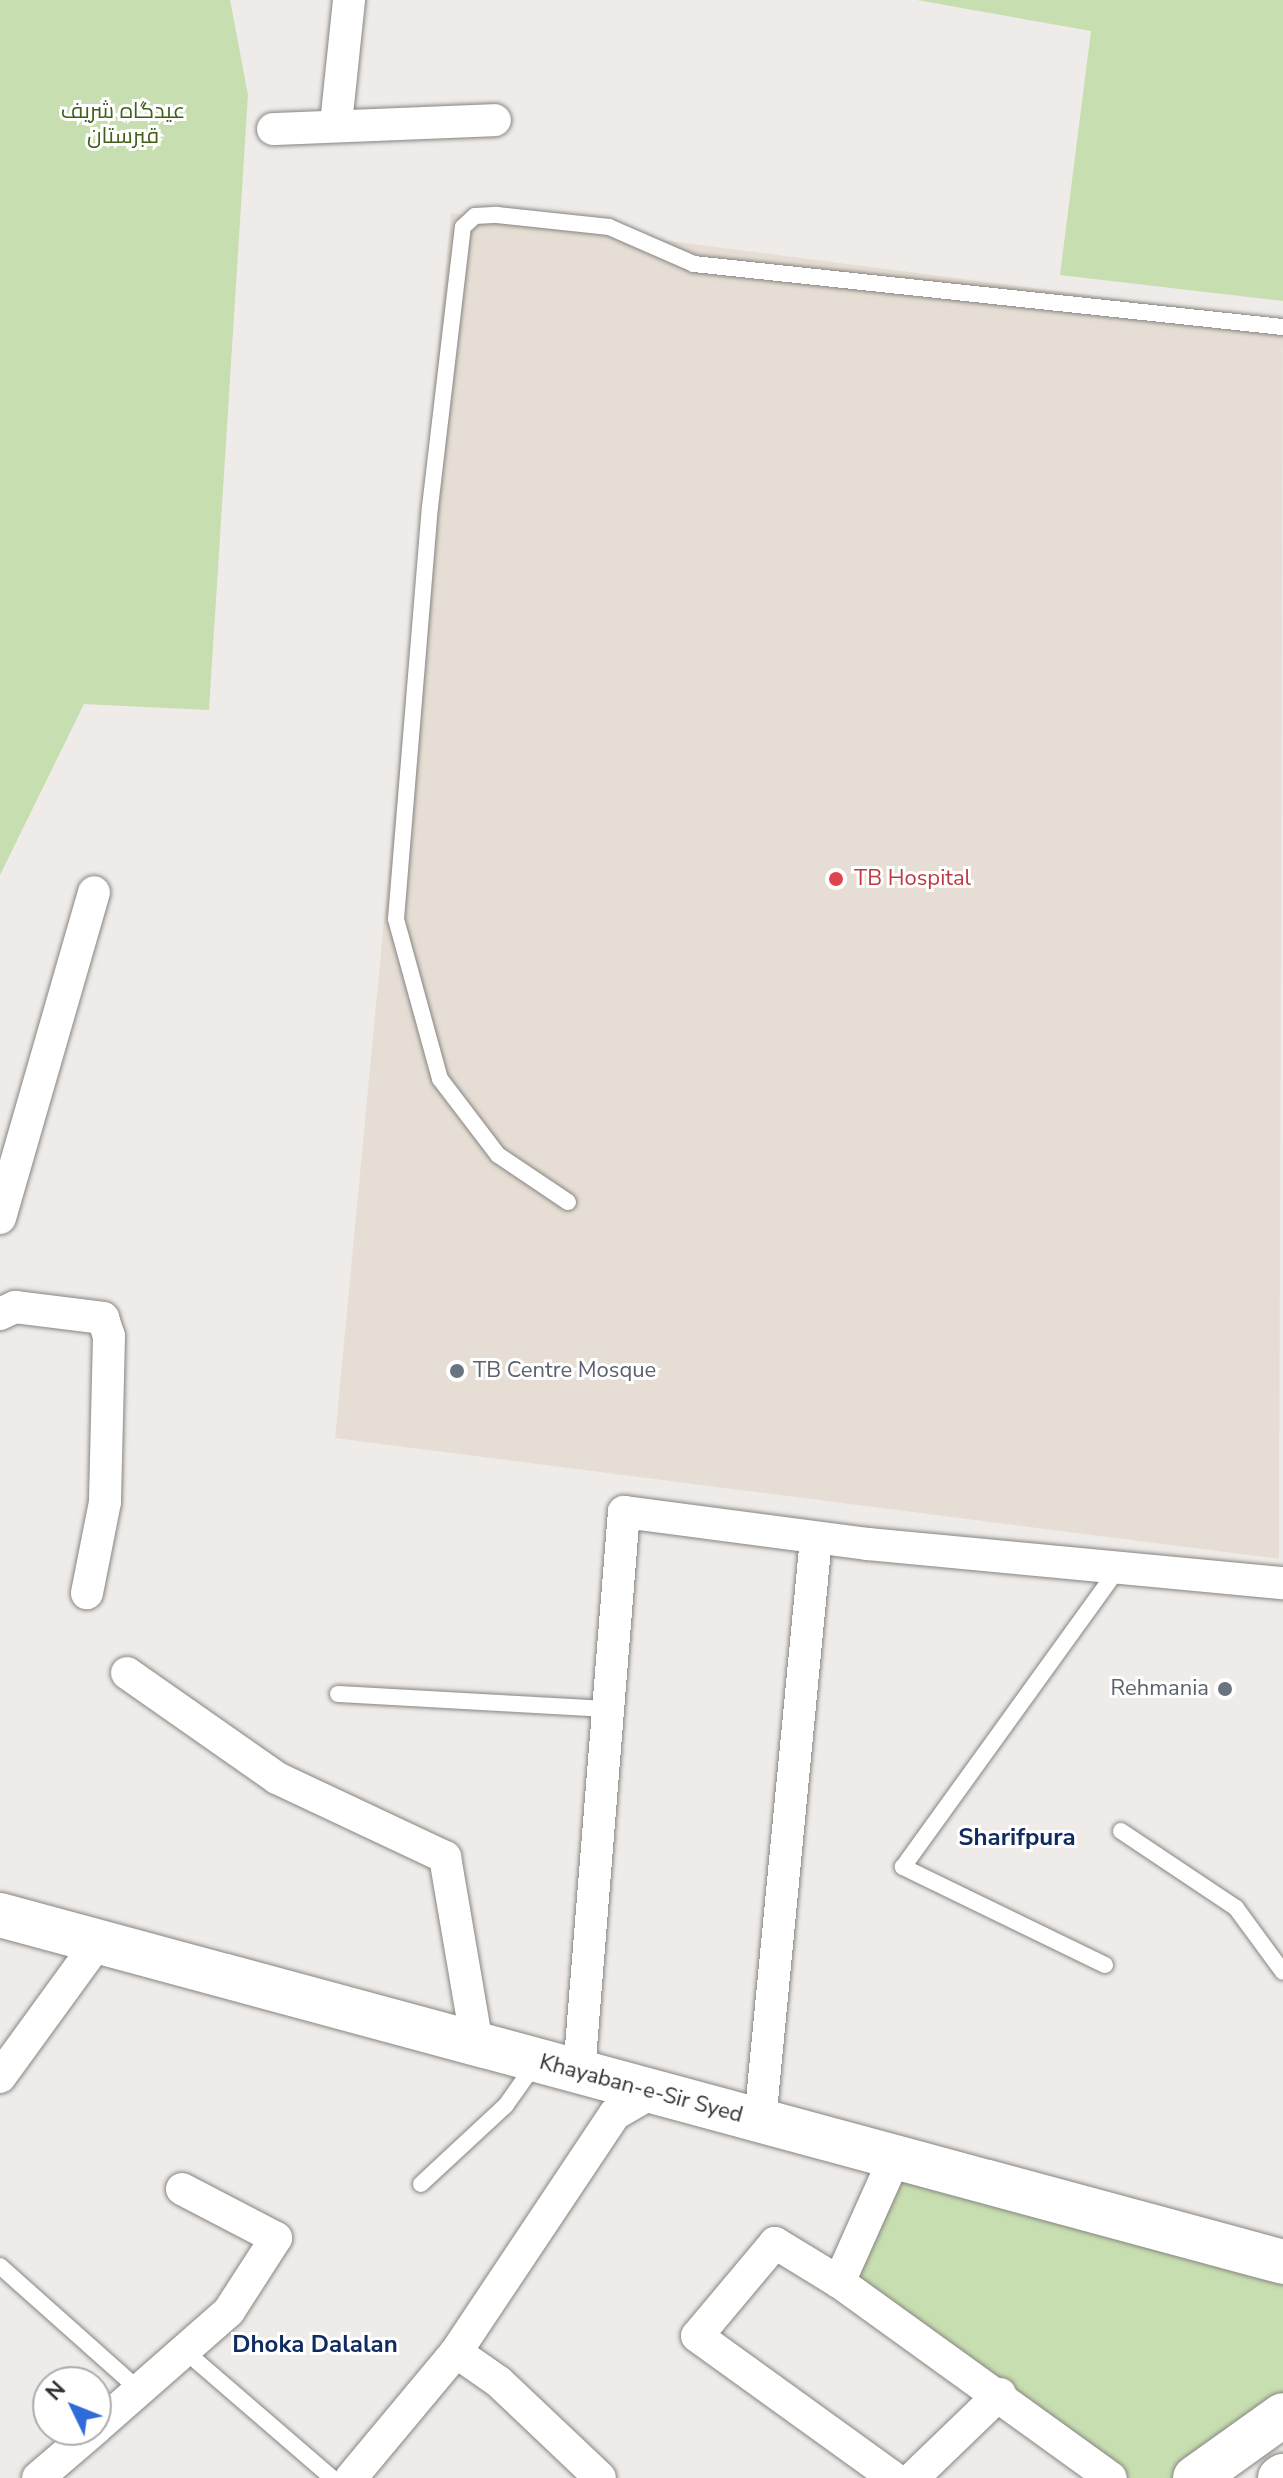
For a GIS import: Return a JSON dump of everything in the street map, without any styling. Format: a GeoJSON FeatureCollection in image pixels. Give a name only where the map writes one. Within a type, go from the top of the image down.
{"type":"FeatureCollection","features":[{"type":"Feature","properties":{"kind":"main road","name":"Khayaban-e-Sir Syed"},"geometry":{"type":"LineString","coordinates":[[0,1915],[1283,2262]]}},
{"type":"Feature","properties":{"kind":"main road"},"geometry":{"type":"LineString","coordinates":[[1195,2478],[1283,2415]]}},
{"type":"Feature","properties":{"kind":"street"},"geometry":{"type":"LineString","coordinates":[[336,124],[349,0]]}},
{"type":"Feature","properties":{"kind":"street"},"geometry":{"type":"LineString","coordinates":[[273,129],[336,124],[495,120]]}},
{"type":"Feature","properties":{"kind":"street"},"geometry":{"type":"LineString","coordinates":[[0,1218],[94,892]]}},
{"type":"Feature","properties":{"kind":"street"},"geometry":{"type":"LineString","coordinates":[[0,1314],[15,1307],[103,1318],[109,1336],[105,1502],[87,1593]]}},
{"type":"Feature","properties":{"kind":"street"},"geometry":{"type":"LineString","coordinates":[[579,2072],[624,1512],[816,1538],[1283,1583]]}},
{"type":"Feature","properties":{"kind":"street"},"geometry":{"type":"LineString","coordinates":[[760,2121],[816,1538]]}},
{"type":"Feature","properties":{"kind":"street"},"geometry":{"type":"LineString","coordinates":[[127,1673],[277,1778],[445,1857],[477,2044]]}},
{"type":"Feature","properties":{"kind":"street"},"geometry":{"type":"LineString","coordinates":[[0,2077],[98,1942]]}},
{"type":"Feature","properties":{"kind":"street"},"geometry":{"type":"LineString","coordinates":[[351,2478],[456,2352],[615,2114],[653,2092]]}},
{"type":"Feature","properties":{"kind":"street"},"geometry":{"type":"LineString","coordinates":[[839,2282],[895,2157]]}},
{"type":"Feature","properties":{"kind":"street"},"geometry":{"type":"LineString","coordinates":[[112,2413],[229,2311],[276,2238],[182,2189]]}},
{"type":"Feature","properties":{"kind":"street"},"geometry":{"type":"LineString","coordinates":[[894,2478],[697,2336],[775,2243],[839,2282],[1000,2394],[1111,2478]]}},
{"type":"Feature","properties":{"kind":"street"},"geometry":{"type":"LineString","coordinates":[[456,2352],[499,2382],[600,2478]]}},
{"type":"Feature","properties":{"kind":"street"},"geometry":{"type":"LineString","coordinates":[[913,2478],[1000,2394]]}},
{"type":"Feature","properties":{"kind":"street"},"geometry":{"type":"LineString","coordinates":[[38,2478],[75,2446]]}},
{"type":"Feature","properties":{"kind":"lane"},"geometry":{"type":"LineString","coordinates":[[568,1202],[498,1155],[440,1079],[396,919],[430,507],[463,227],[475,216],[497,215],[609,227],[694,264],[1283,327]]}},
{"type":"Feature","properties":{"kind":"lane"},"geometry":{"type":"LineString","coordinates":[[1105,1965],[903,1867],[1119,1567]]}},
{"type":"Feature","properties":{"kind":"lane"},"geometry":{"type":"LineString","coordinates":[[338,1694],[608,1709]]}},
{"type":"Feature","properties":{"kind":"lane"},"geometry":{"type":"LineString","coordinates":[[1121,1831],[1236,1908],[1283,1972]]}},
{"type":"Feature","properties":{"kind":"lane"},"geometry":{"type":"LineString","coordinates":[[421,2184],[506,2105],[538,2061]]}},
{"type":"Feature","properties":{"kind":"lane"},"geometry":{"type":"LineString","coordinates":[[0,2266],[138,2389]]}},
{"type":"Feature","properties":{"kind":"lane"},"geometry":{"type":"LineString","coordinates":[[185,2351],[332,2478]]}},
{"type":"Feature","properties":{"kind":"shaded area","name":"TB Hospital"},"geometry":{"type":"Polygon","coordinates":[[[451,213],[1283,320],[1279,1559],[335,1438],[451,213]]]}},
{"type":"Feature","properties":{"kind":"green space","name":"عیدگاہ شریف قبرستان"},"geometry":{"type":"Polygon","coordinates":[[[0,0],[230,0],[248,95],[209,710],[84,704],[0,875],[0,0]]]}},
{"type":"Feature","properties":{"kind":"green space"},"geometry":{"type":"Polygon","coordinates":[[[917,0],[1283,0],[1283,301],[1060,275],[1091,31],[917,0]]]}},
{"type":"Feature","properties":{"kind":"green space"},"geometry":{"type":"Polygon","coordinates":[[[895,2157],[1283,2262],[1283,2412],[1193,2478],[1109,2478],[839,2282],[895,2157]]]}},
{"type":"Feature","properties":{"kind":"place","name":"TB Hospital"},"geometry":{"type":"Point","coordinates":[836,879]}},
{"type":"Feature","properties":{"kind":"place","name":"TB Centre Mosque"},"geometry":{"type":"Point","coordinates":[457,1371]}},
{"type":"Feature","properties":{"kind":"place","name":"Rehmania"},"geometry":{"type":"Point","coordinates":[1225,1689]}},
{"type":"Feature","properties":{"kind":"district","name":"Sharifpura"},"geometry":{"type":"Point","coordinates":[1017,1838]}},
{"type":"Feature","properties":{"kind":"district","name":"Dhoka Dalalan"},"geometry":{"type":"Point","coordinates":[315,2345]}}]}
